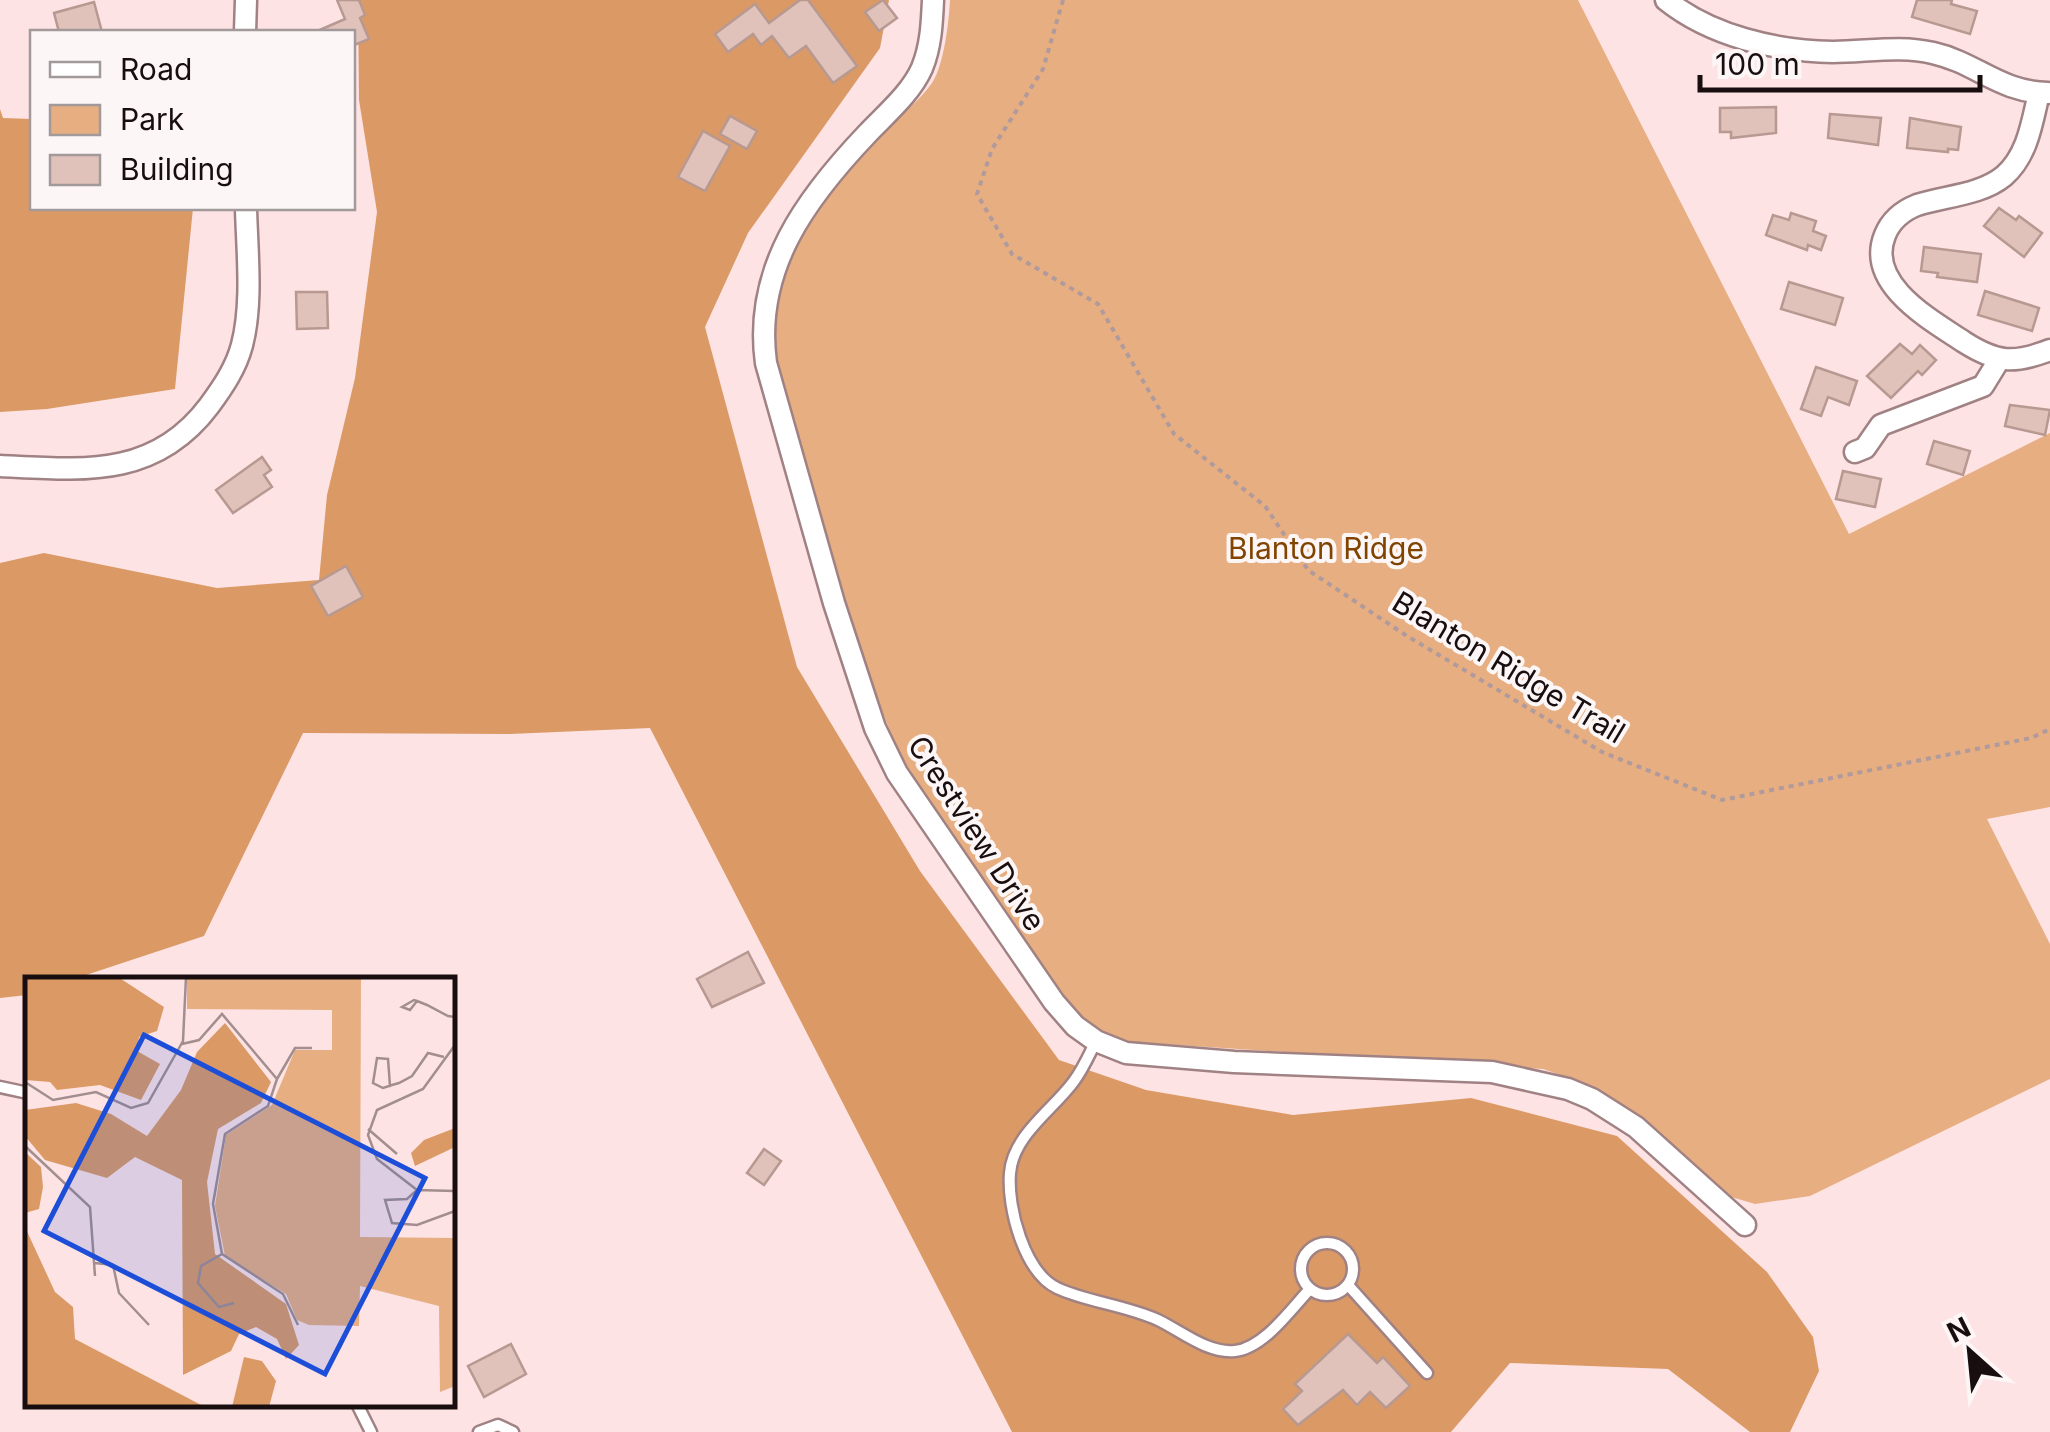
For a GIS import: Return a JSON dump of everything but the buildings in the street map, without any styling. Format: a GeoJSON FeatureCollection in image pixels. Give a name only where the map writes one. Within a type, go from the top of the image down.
{"type":"FeatureCollection","features":[{"type":"Feature","properties":{"kind":"street"},"geometry":{"type":"LineString","coordinates":[[245,30],[246,0]]}},
{"type":"Feature","properties":{"kind":"street","name":"Crestview Drive"},"geometry":{"type":"LineString","coordinates":[[934,0],[929,48],[920,72],[898,102],[820,184],[790,234],[769,281],[763,307],[766,363],[862,691],[897,773],[1054,1002],[1074,1026],[1096,1041],[1126,1052],[1234,1062],[1492,1072],[1568,1089],[1636,1127],[1746,1224]]}},
{"type":"Feature","properties":{"kind":"street"},"geometry":{"type":"LineString","coordinates":[[1666,0],[1715,31],[1829,52],[1930,52],[1972,67],[2002,86],[2044,93],[2026,144],[2007,173],[1992,184],[1899,214],[1888,228],[1881,249],[1888,280],[1908,300],[1979,352],[1999,360],[2050,350]]}},
{"type":"Feature","properties":{"kind":"street"},"geometry":{"type":"LineString","coordinates":[[0,466],[108,467],[154,454],[190,428],[225,383],[242,345],[246,210]]}},
{"type":"Feature","properties":{"kind":"street"},"geometry":{"type":"LineString","coordinates":[[1855,452],[1865,448],[1882,425],[1974,392],[1988,382],[1999,360]]}},
{"type":"Feature","properties":{"kind":"lane"},"geometry":{"type":"LineString","coordinates":[[1096,1041],[1074,1081],[1025,1136],[1010,1169],[1013,1215],[1042,1276],[1052,1286],[1127,1307],[1218,1350],[1236,1352],[1253,1345],[1310,1289]]}},
{"type":"Feature","properties":{"kind":"lane"},"geometry":{"type":"LineString","coordinates":[[0,1087],[25,1092]]}},
{"type":"Feature","properties":{"kind":"lane"},"geometry":{"type":"LineString","coordinates":[[1315,1245],[1341,1246],[1354,1268],[1348,1285],[1325,1296],[1310,1289],[1301,1274],[1303,1258],[1315,1245]]}},
{"type":"Feature","properties":{"kind":"lane"},"geometry":{"type":"LineString","coordinates":[[1348,1285],[1427,1373]]}},
{"type":"Feature","properties":{"kind":"lane"},"geometry":{"type":"LineString","coordinates":[[358,1407],[371,1432]]}},
{"type":"Feature","properties":{"kind":"lane"},"geometry":{"type":"LineString","coordinates":[[479,1432],[498,1424],[513,1432]]}},
{"type":"Feature","properties":{"kind":"path","name":"Blanton Ridge Trail"},"geometry":{"type":"LineString","coordinates":[[1063,0],[1043,69],[992,148],[977,194],[1012,254],[1098,304],[1174,434],[1265,506],[1308,570],[1408,636],[1602,752],[1722,800],[2032,738],[2050,729]]}},
{"type":"Feature","properties":{"kind":"green space","name":"Blanton Ridge"},"geometry":{"type":"Polygon","coordinates":[[[950,0],[1578,0],[1849,534],[2050,433],[2050,807],[1987,819],[2050,944],[2050,1079],[1810,1196],[1755,1204],[1728,1196],[1649,1124],[1587,1084],[1543,1069],[1118,1041],[1096,1032],[1075,1014],[1051,985],[912,780],[870,680],[776,369],[773,333],[777,300],[799,239],[837,185],[932,83],[943,54],[950,0]]]}},
{"type":"Feature","properties":{"kind":"shaded area"},"geometry":{"type":"Polygon","coordinates":[[[358,0],[889,0],[880,48],[748,233],[705,327],[797,667],[920,871],[1059,1060],[1146,1090],[1293,1115],[1471,1098],[1617,1136],[1767,1272],[1813,1337],[1819,1371],[1790,1432],[1750,1432],[1668,1369],[1510,1363],[1451,1432],[1012,1432],[650,728],[510,734],[303,733],[204,936],[80,977],[25,977],[25,995],[0,998],[0,563],[44,553],[217,588],[319,580],[327,495],[355,378],[377,212],[359,100],[358,0]]]}},
{"type":"Feature","properties":{"kind":"shaded area"},"geometry":{"type":"Polygon","coordinates":[[[0,109],[3,118],[30,119],[30,210],[193,210],[175,389],[47,409],[0,412],[0,109]]]}}]}
